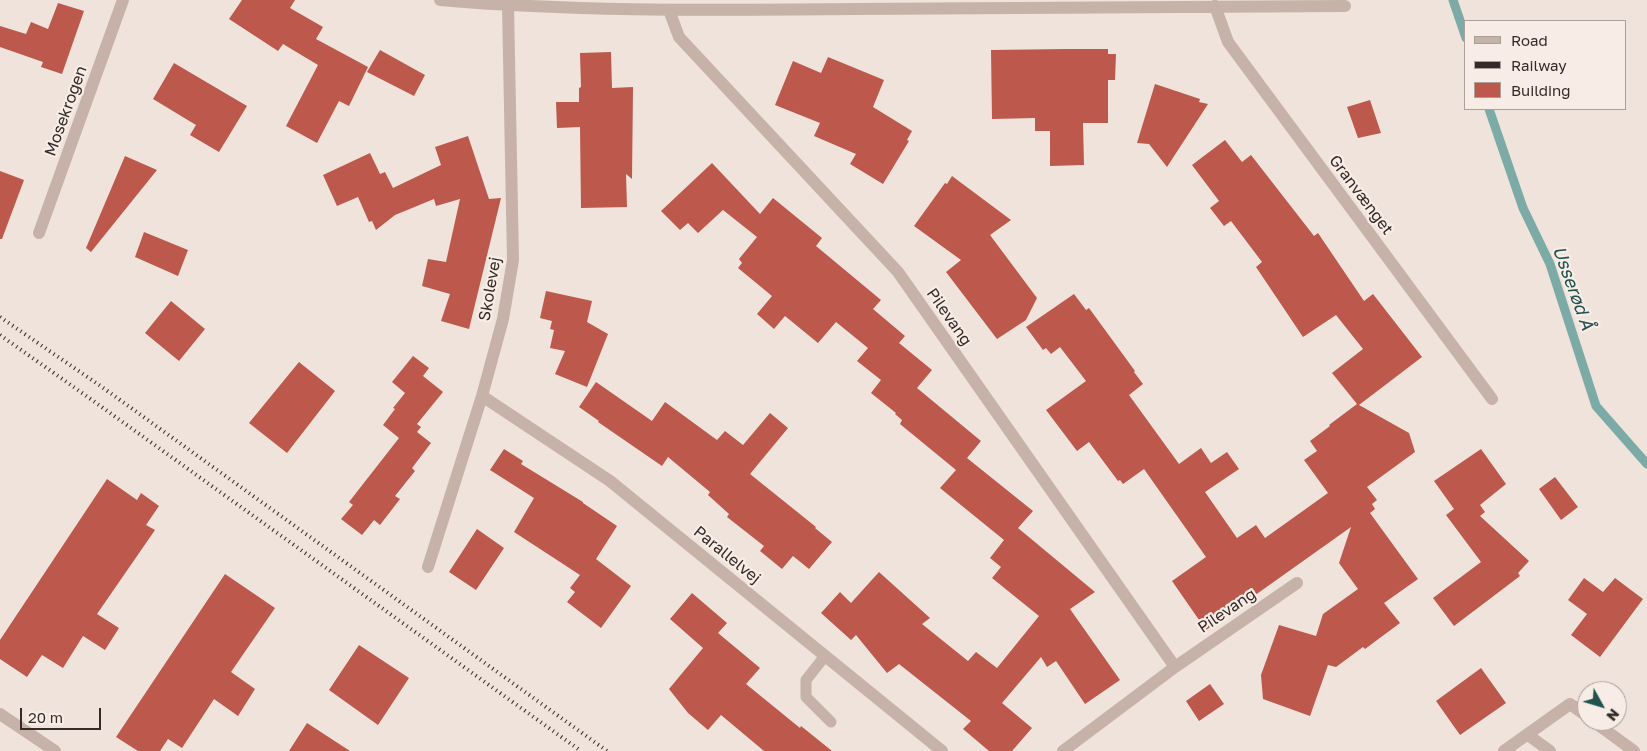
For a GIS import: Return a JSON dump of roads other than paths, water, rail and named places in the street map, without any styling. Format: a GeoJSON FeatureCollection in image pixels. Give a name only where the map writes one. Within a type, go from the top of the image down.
{"type":"FeatureCollection","features":[{"type":"Feature","properties":{"kind":"street","name":"Mosekrogen"},"geometry":{"type":"LineString","coordinates":[[39,233],[123,0]]}},
{"type":"Feature","properties":{"kind":"street"},"geometry":{"type":"LineString","coordinates":[[440,0],[508,6],[669,10],[1215,6],[1343,3]]}},
{"type":"Feature","properties":{"kind":"street","name":"Skolevej"},"geometry":{"type":"LineString","coordinates":[[428,567],[482,396],[502,319],[512,260],[508,6]]}},
{"type":"Feature","properties":{"kind":"street","name":"Granvænget"},"geometry":{"type":"LineString","coordinates":[[1215,6],[1228,42],[1492,399]]}},
{"type":"Feature","properties":{"kind":"street","name":"Pilevang"},"geometry":{"type":"LineString","coordinates":[[669,10],[679,37],[898,272],[1175,667]]}},
{"type":"Feature","properties":{"kind":"street","name":"Parallelvej"},"geometry":{"type":"LineString","coordinates":[[482,396],[610,481],[942,751]]}},
{"type":"Feature","properties":{"kind":"street","name":"Pilevang"},"geometry":{"type":"LineString","coordinates":[[1063,751],[1175,667],[1297,583]]}},
{"type":"Feature","properties":{"kind":"street"},"geometry":{"type":"LineString","coordinates":[[1504,751],[1570,704],[1577,709]]}},
{"type":"Feature","properties":{"kind":"street"},"geometry":{"type":"LineString","coordinates":[[0,714],[55,751]]}},
{"type":"Feature","properties":{"kind":"street"},"geometry":{"type":"LineString","coordinates":[[1607,731],[1634,751]]}},
{"type":"Feature","properties":{"kind":"street"},"geometry":{"type":"LineString","coordinates":[[1528,734],[1550,751]]}},
{"type":"Feature","properties":{"kind":"lane"},"geometry":{"type":"LineString","coordinates":[[825,656],[806,680],[806,697],[831,722]]}},
{"type":"Feature","properties":{"kind":"waterway","name":"Usserød Å"},"geometry":{"type":"LineString","coordinates":[[1453,0],[1464,32]]}},
{"type":"Feature","properties":{"kind":"waterway","name":"Usserød Å"},"geometry":{"type":"LineString","coordinates":[[1489,110],[1523,208],[1550,264],[1596,406],[1647,464]]}},
{"type":"Feature","properties":{"kind":"railway"},"geometry":{"type":"LineString","coordinates":[[0,317],[102,387],[607,751]]}},
{"type":"Feature","properties":{"kind":"railway"},"geometry":{"type":"LineString","coordinates":[[0,335],[581,751]]}}]}
